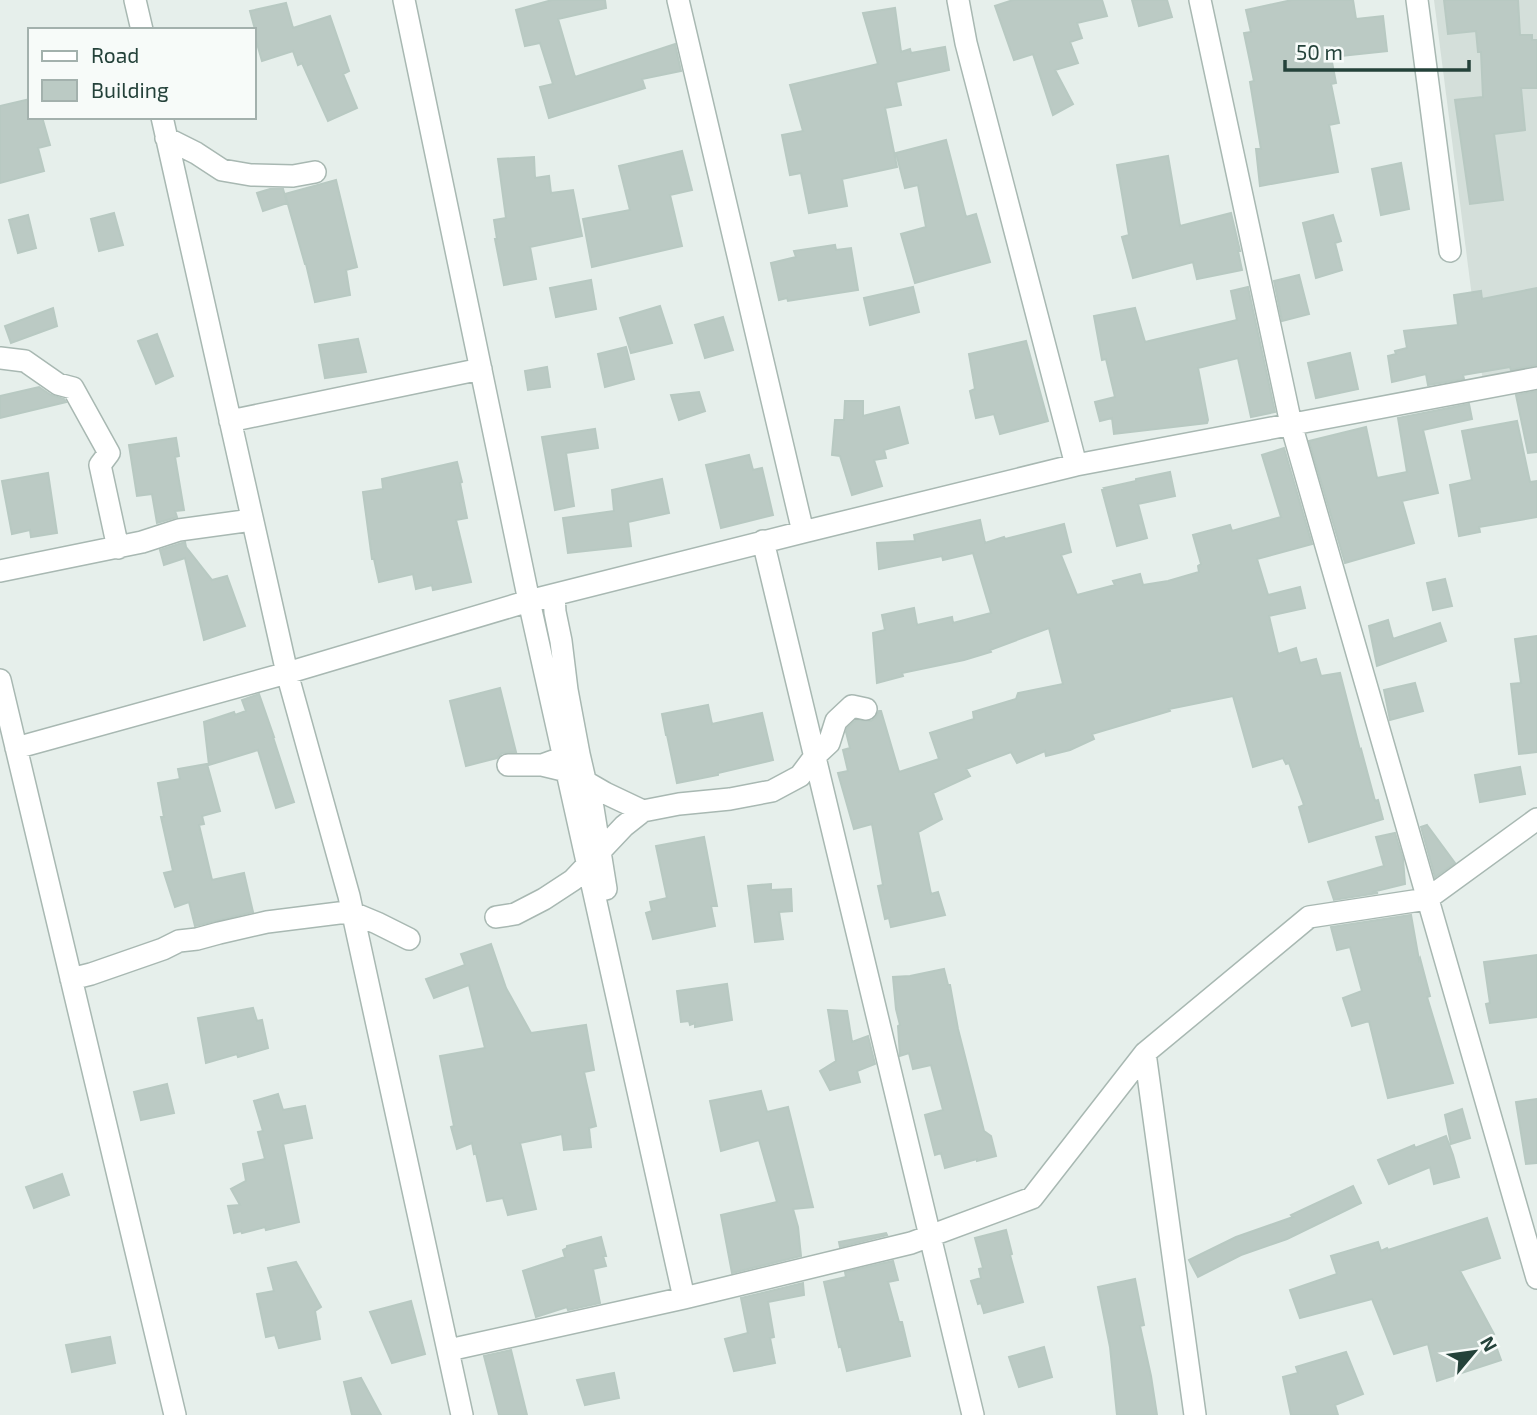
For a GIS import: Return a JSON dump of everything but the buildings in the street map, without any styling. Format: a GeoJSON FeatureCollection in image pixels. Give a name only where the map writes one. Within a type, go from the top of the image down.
{"type":"FeatureCollection","features":[{"type":"Feature","properties":{"kind":"street"},"geometry":{"type":"LineString","coordinates":[[135,0],[142,28]]}},
{"type":"Feature","properties":{"kind":"street"},"geometry":{"type":"LineString","coordinates":[[404,0],[529,601],[574,765],[594,857],[684,1298]]}},
{"type":"Feature","properties":{"kind":"street"},"geometry":{"type":"LineString","coordinates":[[678,0],[803,532]]}},
{"type":"Feature","properties":{"kind":"street"},"geometry":{"type":"LineString","coordinates":[[958,0],[969,56],[1076,466]]}},
{"type":"Feature","properties":{"kind":"street"},"geometry":{"type":"LineString","coordinates":[[1200,0],[1291,425],[1537,1278]]}},
{"type":"Feature","properties":{"kind":"street"},"geometry":{"type":"LineString","coordinates":[[1417,0],[1450,251]]}},
{"type":"Feature","properties":{"kind":"street"},"geometry":{"type":"LineString","coordinates":[[164,127],[222,170],[251,175],[293,176],[315,172]]}},
{"type":"Feature","properties":{"kind":"street"},"geometry":{"type":"LineString","coordinates":[[164,127],[287,673],[353,913],[462,1415]]}},
{"type":"Feature","properties":{"kind":"street"},"geometry":{"type":"LineString","coordinates":[[0,358],[25,362],[58,384],[73,388],[109,453],[100,465],[118,548]]}},
{"type":"Feature","properties":{"kind":"street"},"geometry":{"type":"LineString","coordinates":[[230,421],[481,369]]}},
{"type":"Feature","properties":{"kind":"street"},"geometry":{"type":"LineString","coordinates":[[16,748],[287,673],[529,601],[763,541],[1076,466],[1537,378]]}},
{"type":"Feature","properties":{"kind":"street"},"geometry":{"type":"LineString","coordinates":[[0,571],[118,548],[179,530],[252,520]]}},
{"type":"Feature","properties":{"kind":"street"},"geometry":{"type":"LineString","coordinates":[[763,541],[973,1415]]}},
{"type":"Feature","properties":{"kind":"street"},"geometry":{"type":"LineString","coordinates":[[554,595],[574,765]]}},
{"type":"Feature","properties":{"kind":"street"},"geometry":{"type":"LineString","coordinates":[[0,680],[175,1415]]}},
{"type":"Feature","properties":{"kind":"street"},"geometry":{"type":"LineString","coordinates":[[496,917],[514,914],[573,880],[624,826],[643,811],[772,791],[800,776],[829,743],[836,720],[852,706],[866,709]]}},
{"type":"Feature","properties":{"kind":"street"},"geometry":{"type":"LineString","coordinates":[[508,765],[574,765],[605,793],[643,811]]}},
{"type":"Feature","properties":{"kind":"street"},"geometry":{"type":"LineString","coordinates":[[800,776],[821,780]]}},
{"type":"Feature","properties":{"kind":"street"},"geometry":{"type":"LineString","coordinates":[[449,1350],[684,1298],[911,1243],[1032,1198],[1145,1053],[1310,917],[1427,899],[1537,819]]}},
{"type":"Feature","properties":{"kind":"street"},"geometry":{"type":"LineString","coordinates":[[594,857],[605,884],[611,919]]}},
{"type":"Feature","properties":{"kind":"street"},"geometry":{"type":"LineString","coordinates":[[71,979],[163,949],[179,941],[267,922],[353,913],[409,939]]}},
{"type":"Feature","properties":{"kind":"street"},"geometry":{"type":"LineString","coordinates":[[1145,1053],[1195,1415]]}},
{"type":"Feature","properties":{"kind":"shaded area"},"geometry":{"type":"Polygon","coordinates":[[[1434,0],[1537,0],[1537,369],[1483,383],[1434,0]]]}}]}
